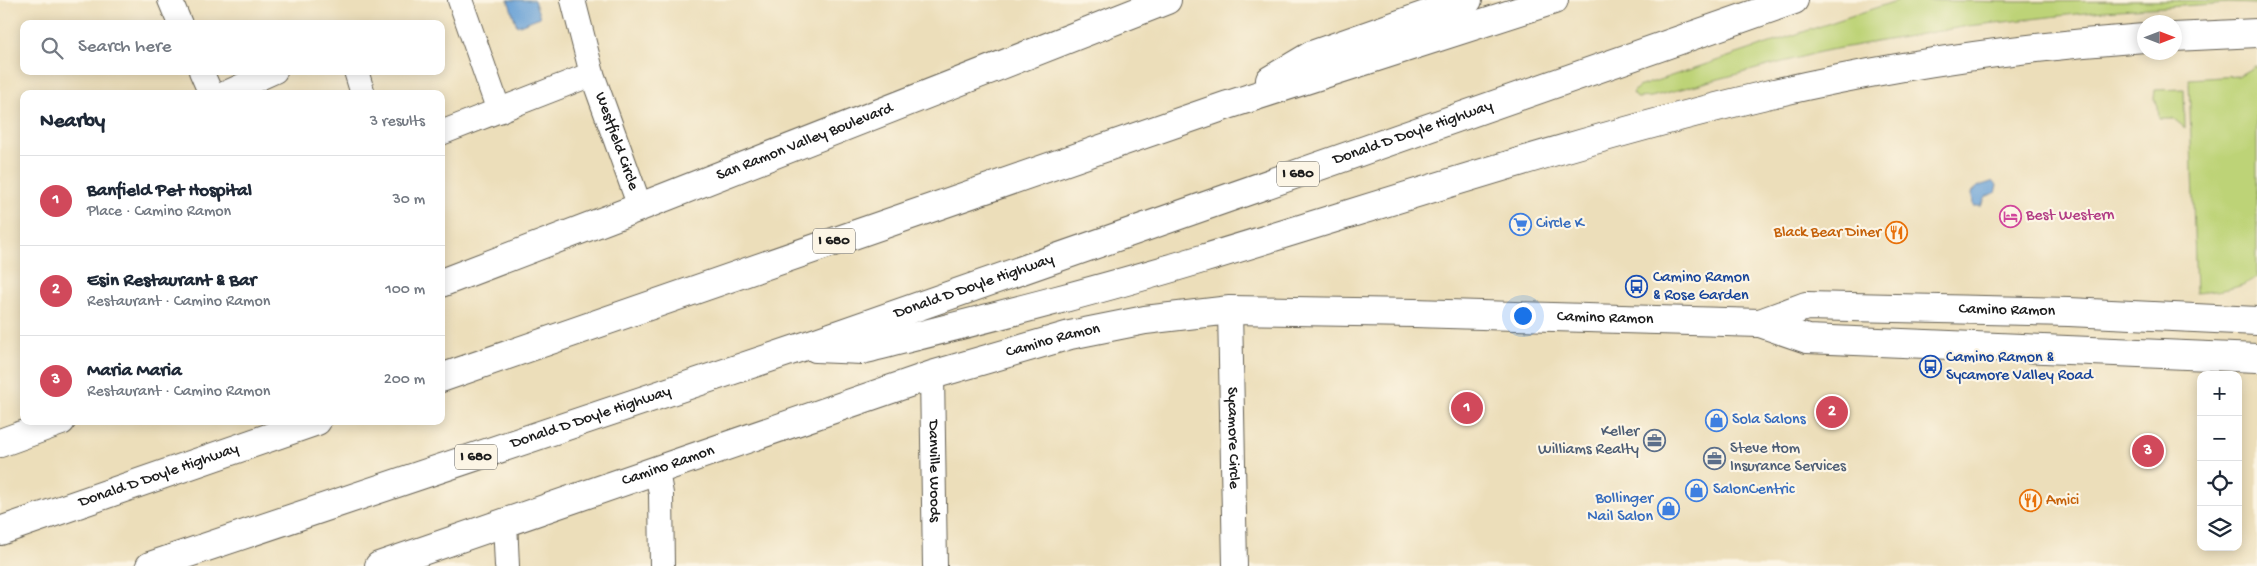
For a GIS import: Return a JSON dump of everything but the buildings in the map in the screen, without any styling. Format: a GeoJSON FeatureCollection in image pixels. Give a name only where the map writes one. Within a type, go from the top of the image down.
{"type":"FeatureCollection","features":[{"type":"Feature","properties":{"kind":"main road","name":"San Ramon Valley Boulevard"},"geometry":{"type":"LineString","coordinates":[[445,281],[1167,0]]}},
{"type":"Feature","properties":{"kind":"main road"},"geometry":{"type":"LineString","coordinates":[[1228,105],[1312,55],[1468,0]]}},
{"type":"Feature","properties":{"kind":"main road","name":"I 680"},"geometry":{"type":"LineString","coordinates":[[445,377],[1228,105],[1554,0]]}},
{"type":"Feature","properties":{"kind":"main road","name":"Donald D Doyle Highway"},"geometry":{"type":"LineString","coordinates":[[150,566],[802,347],[1794,0]]}},
{"type":"Feature","properties":{"kind":"main road"},"geometry":{"type":"LineString","coordinates":[[2182,37],[2257,33]]}},
{"type":"Feature","properties":{"kind":"main road"},"geometry":{"type":"LineString","coordinates":[[802,347],[862,350],[1046,303],[1132,280],[1602,139],[1770,94],[1846,78],[2000,52],[2137,39]]}},
{"type":"Feature","properties":{"kind":"main road"},"geometry":{"type":"LineString","coordinates":[[2223,320],[2257,304]]}},
{"type":"Feature","properties":{"kind":"main road","name":"Camino Ramon"},"geometry":{"type":"LineString","coordinates":[[1760,323],[1806,306],[2069,312],[2257,321]]}},
{"type":"Feature","properties":{"kind":"main road","name":"Camino Ramon"},"geometry":{"type":"LineString","coordinates":[[379,566],[505,521],[657,471],[932,376],[1070,335],[1146,320],[1230,310],[1414,313],[1760,323],[1807,339],[2257,358]]}},
{"type":"Feature","properties":{"kind":"main road"},"geometry":{"type":"LineString","coordinates":[[0,443],[50,425]]}},
{"type":"Feature","properties":{"kind":"main road","name":"Donald D Doyle Highway"},"geometry":{"type":"LineString","coordinates":[[0,531],[305,425]]}},
{"type":"Feature","properties":{"kind":"street"},"geometry":{"type":"LineString","coordinates":[[170,0],[178,20]]}},
{"type":"Feature","properties":{"kind":"street"},"geometry":{"type":"LineString","coordinates":[[460,0],[499,111]]}},
{"type":"Feature","properties":{"kind":"street","name":"Westfield Circle"},"geometry":{"type":"LineString","coordinates":[[573,0],[592,74],[640,207]]}},
{"type":"Feature","properties":{"kind":"street","name":"Westfield Circle"},"geometry":{"type":"LineString","coordinates":[[445,131],[592,74]]}},
{"type":"Feature","properties":{"kind":"street"},"geometry":{"type":"LineString","coordinates":[[203,75],[209,90]]}},
{"type":"Feature","properties":{"kind":"street"},"geometry":{"type":"LineString","coordinates":[[233,90],[266,75]]}},
{"type":"Feature","properties":{"kind":"street"},"geometry":{"type":"LineString","coordinates":[[357,75],[362,90]]}},
{"type":"Feature","properties":{"kind":"street","name":"Sycamore Circle"},"geometry":{"type":"LineString","coordinates":[[1230,310],[1235,566]]}},
{"type":"Feature","properties":{"kind":"street","name":"Danville Woods"},"geometry":{"type":"LineString","coordinates":[[932,376],[935,566]]}},
{"type":"Feature","properties":{"kind":"street"},"geometry":{"type":"LineString","coordinates":[[657,471],[661,494],[662,566]]}},
{"type":"Feature","properties":{"kind":"street"},"geometry":{"type":"LineString","coordinates":[[505,521],[507,566]]}},
{"type":"Feature","properties":{"kind":"green space"},"geometry":{"type":"Polygon","coordinates":[[[1899,0],[2016,2],[2257,0],[2257,4],[2228,3],[2103,11],[1968,26],[1824,51],[1651,97],[1637,98],[1633,93],[1638,87],[1899,0]]]}},
{"type":"Feature","properties":{"kind":"green space"},"geometry":{"type":"Polygon","coordinates":[[[2257,65],[2257,277],[2236,287],[2196,293],[2189,79],[2238,76],[2257,65]]]}},
{"type":"Feature","properties":{"kind":"green space"},"geometry":{"type":"Polygon","coordinates":[[[2184,89],[2185,128],[2174,119],[2159,119],[2158,107],[2154,99],[2155,90],[2184,89]]]}},
{"type":"Feature","properties":{"kind":"water"},"geometry":{"type":"Polygon","coordinates":[[[508,0],[534,0],[540,17],[517,26],[508,0]]]}},
{"type":"Feature","properties":{"kind":"water"},"geometry":{"type":"Polygon","coordinates":[[[1994,181],[1997,185],[1995,193],[1987,196],[1981,206],[1973,206],[1972,192],[1979,186],[1994,181]]]}},
{"type":"Feature","properties":{"kind":"place","name":"Best Western"},"geometry":{"type":"Point","coordinates":[2010,216]}},
{"type":"Feature","properties":{"kind":"place","name":"Circle K"},"geometry":{"type":"Point","coordinates":[1520,224]}},
{"type":"Feature","properties":{"kind":"place","name":"Black Bear Diner"},"geometry":{"type":"Point","coordinates":[1897,233]}},
{"type":"Feature","properties":{"kind":"place","name":"Camino Ramon & Rose Garden"},"geometry":{"type":"Point","coordinates":[1637,287]}},
{"type":"Feature","properties":{"kind":"place","name":"Camino Ramon & Sycamore Valley Road"},"geometry":{"type":"Point","coordinates":[1930,367]}},
{"type":"Feature","properties":{"kind":"place","name":"Banfield Pet Hospital"},"geometry":{"type":"Point","coordinates":[1467,408]}},
{"type":"Feature","properties":{"kind":"place","name":"Esin Restaurant & Bar"},"geometry":{"type":"Point","coordinates":[1832,412]}},
{"type":"Feature","properties":{"kind":"place","name":"Sola Salons"},"geometry":{"type":"Point","coordinates":[1716,420]}},
{"type":"Feature","properties":{"kind":"place","name":"Keller Williams Realty"},"geometry":{"type":"Point","coordinates":[1655,441]}},
{"type":"Feature","properties":{"kind":"place","name":"Maria Maria"},"geometry":{"type":"Point","coordinates":[2148,451]}},
{"type":"Feature","properties":{"kind":"place","name":"Steve Hom Insurance Services"},"geometry":{"type":"Point","coordinates":[1714,458]}},
{"type":"Feature","properties":{"kind":"place","name":"SalonCentric"},"geometry":{"type":"Point","coordinates":[1697,490]}},
{"type":"Feature","properties":{"kind":"place","name":"Amici"},"geometry":{"type":"Point","coordinates":[2030,501]}},
{"type":"Feature","properties":{"kind":"place","name":"Bollinger Nail Salon"},"geometry":{"type":"Point","coordinates":[1669,508]}}]}
